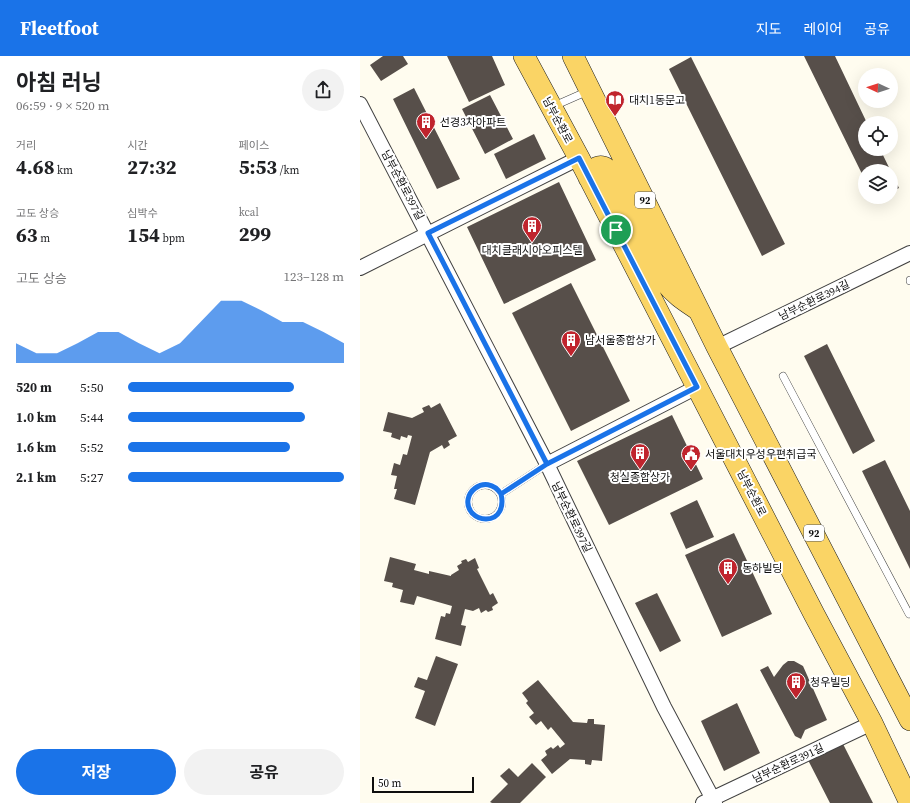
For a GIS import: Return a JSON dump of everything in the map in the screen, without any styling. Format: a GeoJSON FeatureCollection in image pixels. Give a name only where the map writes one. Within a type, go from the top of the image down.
{"type":"FeatureCollection","features":[{"type":"Feature","properties":{"kind":"main road","name":"남부순환로"},"geometry":{"type":"LineString","coordinates":[[524,56],[579,158],[872,723],[910,802]]}},
{"type":"Feature","properties":{"kind":"main road","name":"92"},"geometry":{"type":"LineString","coordinates":[[573,56],[717,347],[910,720]]}},
{"type":"Feature","properties":{"kind":"main road"},"geometry":{"type":"LineString","coordinates":[[589,178],[594,169],[602,166],[609,171],[666,282],[670,288],[699,310]]}},
{"type":"Feature","properties":{"kind":"street","name":"남부순환로397길"},"geometry":{"type":"LineString","coordinates":[[360,104],[547,464],[710,801]]}},
{"type":"Feature","properties":{"kind":"street"},"geometry":{"type":"LineString","coordinates":[[360,268],[579,158]]}},
{"type":"Feature","properties":{"kind":"street","name":"남부순환로394길"},"geometry":{"type":"LineString","coordinates":[[717,347],[910,253]]}},
{"type":"Feature","properties":{"kind":"street"},"geometry":{"type":"LineString","coordinates":[[547,464],[697,387]]}},
{"type":"Feature","properties":{"kind":"street","name":"남부순환로391길"},"geometry":{"type":"LineString","coordinates":[[710,801],[872,723]]}},
{"type":"Feature","properties":{"kind":"lane"},"geometry":{"type":"LineString","coordinates":[[551,107],[590,91]]}},
{"type":"Feature","properties":{"kind":"lane"},"geometry":{"type":"LineString","coordinates":[[783,376],[909,614]]}},
{"type":"Feature","properties":{"kind":"lane"},"geometry":{"type":"LineString","coordinates":[[501,494],[547,464]]}},
{"type":"Feature","properties":{"kind":"lane"},"geometry":{"type":"LineString","coordinates":[[483,484],[494,486],[501,494],[503,500],[502,506],[496,516],[485,519],[479,518],[470,510],[468,499],[473,490],[478,486],[483,484]]}},
{"type":"Feature","properties":{"kind":"building"},"geometry":{"type":"Polygon","coordinates":[[[383,56],[403,56],[408,64],[381,81],[370,65],[383,56]]]}},
{"type":"Feature","properties":{"kind":"building"},"geometry":{"type":"Polygon","coordinates":[[[447,56],[492,56],[505,85],[469,102],[447,56]]]}},
{"type":"Feature","properties":{"kind":"building"},"geometry":{"type":"Polygon","coordinates":[[[804,56],[835,56],[858,104],[858,108],[860,108],[864,116],[858,116],[858,156],[884,156],[888,164],[858,164],[858,166],[804,56]]]}},
{"type":"Feature","properties":{"kind":"building"},"geometry":{"type":"Polygon","coordinates":[[[691,57],[785,244],[762,256],[669,69],[691,57]]]}},
{"type":"Feature","properties":{"kind":"building","name":"선경3차아파트"},"geometry":{"type":"Polygon","coordinates":[[[414,88],[460,179],[437,189],[393,99],[414,88]]]}},
{"type":"Feature","properties":{"kind":"building"},"geometry":{"type":"Polygon","coordinates":[[[490,95],[513,139],[485,154],[462,109],[490,95]]]}},
{"type":"Feature","properties":{"kind":"building"},"geometry":{"type":"Polygon","coordinates":[[[534,134],[546,159],[506,179],[494,154],[534,134]]]}},
{"type":"Feature","properties":{"kind":"building","name":"대치클래시아오피스텔"},"geometry":{"type":"Polygon","coordinates":[[[559,182],[596,260],[504,304],[467,227],[559,182]]]}},
{"type":"Feature","properties":{"kind":"building","name":"남서울종합상가"},"geometry":{"type":"Polygon","coordinates":[[[571,283],[630,401],[571,431],[512,313],[571,283]]]}},
{"type":"Feature","properties":{"kind":"building"},"geometry":{"type":"Polygon","coordinates":[[[827,344],[875,441],[853,454],[804,356],[827,344]]]}},
{"type":"Feature","properties":{"kind":"building"},"geometry":{"type":"Polygon","coordinates":[[[440,403],[457,436],[448,441],[450,445],[444,449],[442,445],[430,452],[415,505],[394,499],[397,489],[394,489],[397,476],[391,475],[394,463],[400,465],[403,454],[407,455],[412,436],[408,435],[407,438],[401,436],[400,440],[391,437],[392,433],[383,431],[388,412],[412,418],[424,412],[422,408],[429,405],[431,408],[440,403]]]}},
{"type":"Feature","properties":{"kind":"building","name":"청실종합상가"},"geometry":{"type":"Polygon","coordinates":[[[672,415],[703,479],[609,525],[577,461],[672,415]]]}},
{"type":"Feature","properties":{"kind":"building"},"geometry":{"type":"Polygon","coordinates":[[[885,460],[910,511],[910,569],[862,471],[885,460]]]}},
{"type":"Feature","properties":{"kind":"building"},"geometry":{"type":"Polygon","coordinates":[[[697,500],[714,537],[686,549],[670,513],[697,500]]]}},
{"type":"Feature","properties":{"kind":"building","name":"동하빌딩"},"geometry":{"type":"Polygon","coordinates":[[[734,533],[772,614],[722,637],[685,555],[734,533]]]}},
{"type":"Feature","properties":{"kind":"building"},"geometry":{"type":"Polygon","coordinates":[[[390,557],[416,564],[414,570],[429,574],[429,571],[451,576],[459,570],[457,566],[462,563],[461,561],[466,559],[468,562],[475,558],[479,568],[477,569],[490,595],[493,593],[498,603],[492,607],[493,610],[488,612],[486,610],[481,613],[479,608],[473,611],[465,609],[461,625],[466,626],[461,646],[435,639],[441,616],[445,617],[446,613],[450,614],[452,606],[417,596],[414,605],[400,602],[403,590],[392,587],[393,583],[384,581],[390,557]]]}},
{"type":"Feature","properties":{"kind":"building"},"geometry":{"type":"Polygon","coordinates":[[[657,593],[681,641],[660,652],[635,603],[657,593]]]}},
{"type":"Feature","properties":{"kind":"building"},"geometry":{"type":"Polygon","coordinates":[[[436,656],[458,664],[435,726],[415,718],[425,691],[414,687],[418,677],[427,680],[436,656]]]}},
{"type":"Feature","properties":{"kind":"building","name":"청우빌딩"},"geometry":{"type":"Polygon","coordinates":[[[788,661],[794,661],[803,666],[827,720],[805,730],[801,739],[795,736],[760,670],[768,666],[774,677],[788,661]]]}},
{"type":"Feature","properties":{"kind":"building"},"geometry":{"type":"Polygon","coordinates":[[[538,680],[573,722],[587,723],[588,719],[594,719],[594,724],[605,725],[602,761],[592,760],[591,765],[585,764],[585,760],[570,759],[552,774],[541,760],[547,755],[545,751],[551,747],[553,749],[558,745],[560,748],[565,744],[551,727],[548,730],[541,721],[536,725],[529,717],[534,713],[526,703],[528,701],[522,693],[538,680]]]}},
{"type":"Feature","properties":{"kind":"building"},"geometry":{"type":"Polygon","coordinates":[[[737,703],[760,753],[724,771],[701,721],[737,703]]]}},
{"type":"Feature","properties":{"kind":"building"},"geometry":{"type":"Polygon","coordinates":[[[842,742],[873,803],[830,803],[808,760],[842,742]]]}},
{"type":"Feature","properties":{"kind":"building"},"geometry":{"type":"Polygon","coordinates":[[[532,763],[546,777],[520,803],[490,802],[508,784],[500,776],[509,768],[518,777],[532,763]]]}},
{"type":"Feature","properties":{"kind":"place","name":"대치1동문고"},"geometry":{"type":"Point","coordinates":[615,117]}},
{"type":"Feature","properties":{"kind":"place","name":"선경3차아파트"},"geometry":{"type":"Point","coordinates":[426,139]}},
{"type":"Feature","properties":{"kind":"place","name":"대치클래시아오피스텔"},"geometry":{"type":"Point","coordinates":[532,243]}},
{"type":"Feature","properties":{"kind":"place","name":"남서울종합상가"},"geometry":{"type":"Point","coordinates":[571,357]}},
{"type":"Feature","properties":{"kind":"place","name":"청실종합상가"},"geometry":{"type":"Point","coordinates":[640,470]}},
{"type":"Feature","properties":{"kind":"place","name":"서울대치우성우편취급국"},"geometry":{"type":"Point","coordinates":[691,471]}},
{"type":"Feature","properties":{"kind":"place","name":"동하빌딩"},"geometry":{"type":"Point","coordinates":[728,585]}},
{"type":"Feature","properties":{"kind":"place","name":"청우빌딩"},"geometry":{"type":"Point","coordinates":[796,699]}},
{"type":"Feature","properties":{"kind":"route"},"geometry":{"type":"LineString","coordinates":[[616,230],[579,158],[428,233],[547,464],[501,494],[494,486],[488,484],[478,486],[470,494],[468,505],[474,515],[479,518],[485,519],[496,516],[502,506],[503,500],[501,494],[547,464],[697,387],[616,230]]}}]}
